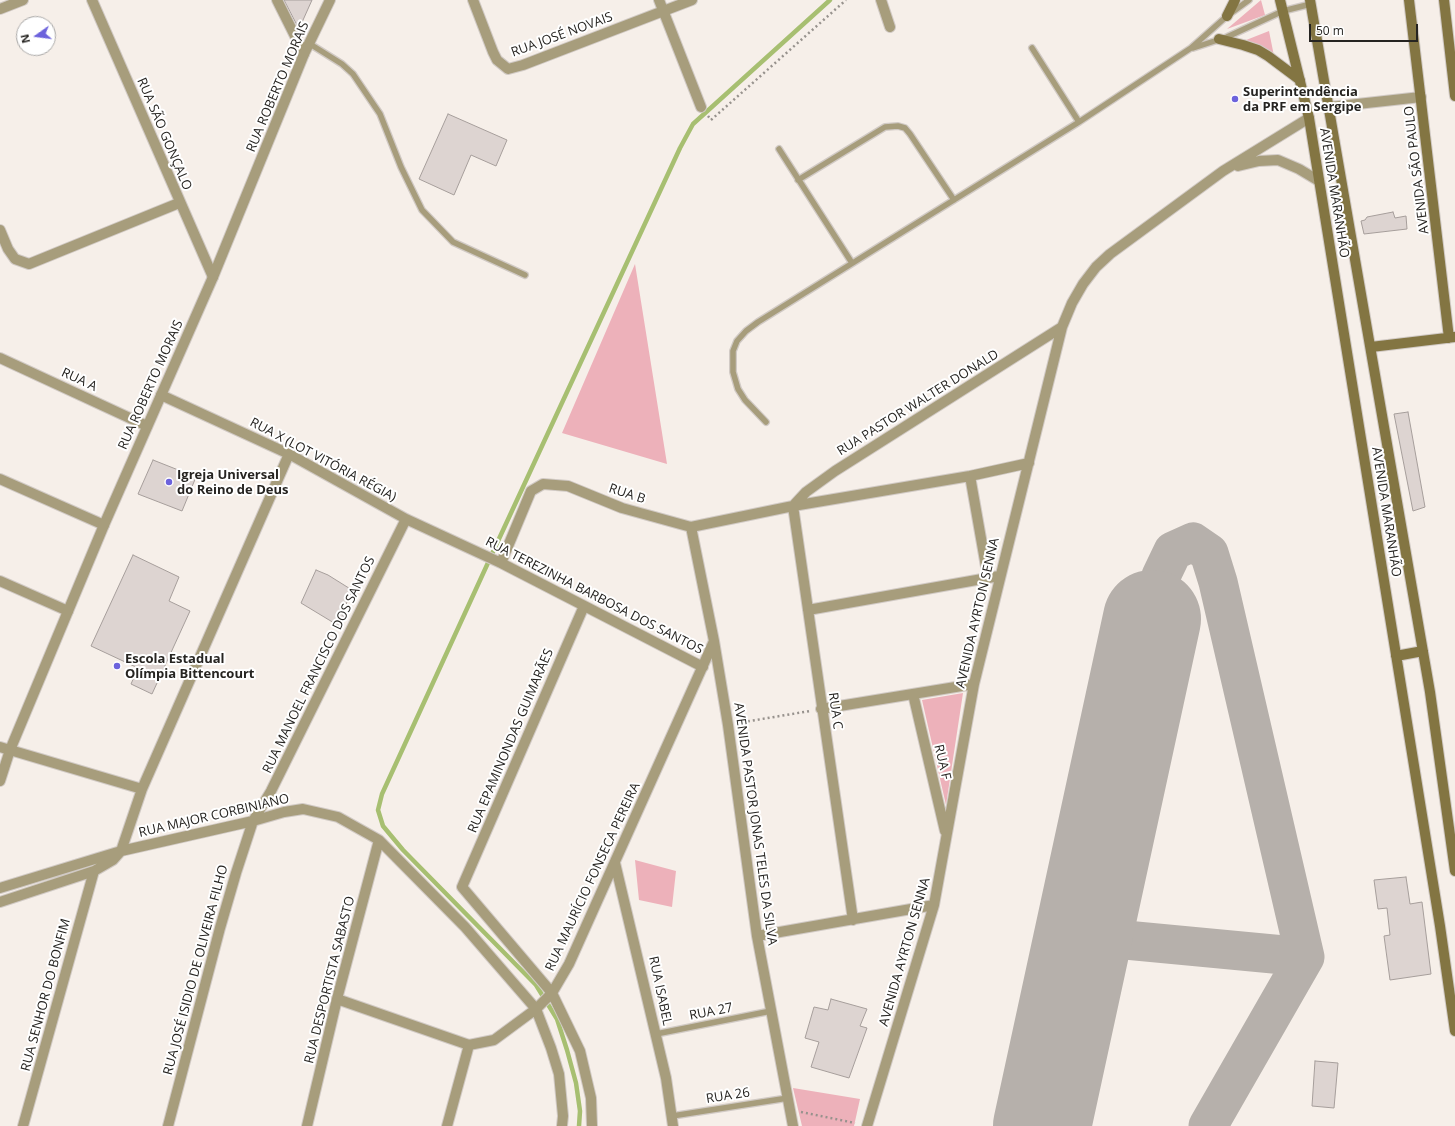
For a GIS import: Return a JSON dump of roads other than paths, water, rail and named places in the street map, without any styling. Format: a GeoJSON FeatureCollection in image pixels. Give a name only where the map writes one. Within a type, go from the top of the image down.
{"type":"FeatureCollection","features":[{"type":"Feature","properties":{"kind":"main road"},"geometry":{"type":"LineString","coordinates":[[1227,16],[1235,0]]}},
{"type":"Feature","properties":{"kind":"main road","name":"AVENIDA MARANHÃO"},"geometry":{"type":"LineString","coordinates":[[1280,0],[1309,118],[1455,1031]]}},
{"type":"Feature","properties":{"kind":"main road","name":"AVENIDA SÃO PAULO"},"geometry":{"type":"LineString","coordinates":[[1409,0],[1452,337]]}},
{"type":"Feature","properties":{"kind":"main road"},"geometry":{"type":"LineString","coordinates":[[1444,0],[1455,96]]}},
{"type":"Feature","properties":{"kind":"main road","name":"AVENIDA MARANHÃO"},"geometry":{"type":"LineString","coordinates":[[1310,2],[1330,107],[1423,651],[1455,871]]}},
{"type":"Feature","properties":{"kind":"main road"},"geometry":{"type":"LineString","coordinates":[[1219,40],[1243,44],[1258,50],[1300,80]]}},
{"type":"Feature","properties":{"kind":"main road"},"geometry":{"type":"LineString","coordinates":[[1371,347],[1452,337]]}},
{"type":"Feature","properties":{"kind":"main road"},"geometry":{"type":"LineString","coordinates":[[1396,656],[1423,651]]}},
{"type":"Feature","properties":{"kind":"street"},"geometry":{"type":"LineString","coordinates":[[0,10],[23,0]]}},
{"type":"Feature","properties":{"kind":"street","name":"RUA SÃO GONÇALO"},"geometry":{"type":"LineString","coordinates":[[92,0],[179,203],[213,277]]}},
{"type":"Feature","properties":{"kind":"street"},"geometry":{"type":"LineString","coordinates":[[277,0],[304,54]]}},
{"type":"Feature","properties":{"kind":"street","name":"RUA ROBERTO MORAIS"},"geometry":{"type":"LineString","coordinates":[[0,782],[10,750],[104,525],[213,277],[304,54],[330,0]]}},
{"type":"Feature","properties":{"kind":"street","name":"RUA JOSÉ NOVAIS"},"geometry":{"type":"LineString","coordinates":[[473,0],[497,60],[508,69],[523,65],[692,0]]}},
{"type":"Feature","properties":{"kind":"street"},"geometry":{"type":"LineString","coordinates":[[659,0],[701,107]]}},
{"type":"Feature","properties":{"kind":"street"},"geometry":{"type":"LineString","coordinates":[[881,0],[890,27]]}},
{"type":"Feature","properties":{"kind":"street"},"geometry":{"type":"LineString","coordinates":[[1330,107],[1421,97]]}},
{"type":"Feature","properties":{"kind":"street","name":"AVENIDA AYRTON SENNA"},"geometry":{"type":"LineString","coordinates":[[868,1126],[934,906],[974,684],[1062,327],[1075,297],[1096,267],[1223,171],[1309,118]]}},
{"type":"Feature","properties":{"kind":"street","name":"AVENIDA AYRTON SENNA"},"geometry":{"type":"LineString","coordinates":[[1223,171],[1250,162],[1278,160],[1299,169],[1319,181]]}},
{"type":"Feature","properties":{"kind":"street"},"geometry":{"type":"LineString","coordinates":[[0,230],[8,249],[15,259],[29,264],[179,203]]}},
{"type":"Feature","properties":{"kind":"street","name":"RUA PASTOR WALTER DONALD"},"geometry":{"type":"LineString","coordinates":[[793,506],[806,492],[835,471],[1062,327]]}},
{"type":"Feature","properties":{"kind":"street","name":"RUA A"},"geometry":{"type":"LineString","coordinates":[[0,358],[147,426]]}},
{"type":"Feature","properties":{"kind":"street","name":"RUA X (LOT VITÓRIA RÉGIA)"},"geometry":{"type":"LineString","coordinates":[[161,395],[289,454],[406,519],[472,549]]}},
{"type":"Feature","properties":{"kind":"street"},"geometry":{"type":"LineString","coordinates":[[121,851],[142,789],[289,454]]}},
{"type":"Feature","properties":{"kind":"street","name":"RUA B"},"geometry":{"type":"LineString","coordinates":[[502,563],[531,491],[544,484],[568,486],[622,508],[691,526],[793,506],[970,476],[1029,463]]}},
{"type":"Feature","properties":{"kind":"street"},"geometry":{"type":"LineString","coordinates":[[970,476],[988,578]]}},
{"type":"Feature","properties":{"kind":"street"},"geometry":{"type":"LineString","coordinates":[[0,479],[104,525]]}},
{"type":"Feature","properties":{"kind":"street","name":"RUA C"},"geometry":{"type":"LineString","coordinates":[[793,506],[821,709],[853,920]]}},
{"type":"Feature","properties":{"kind":"street","name":"RUA MANOEL FRANCISCO DOS SANTOS"},"geometry":{"type":"LineString","coordinates":[[253,822],[271,791],[406,519]]}},
{"type":"Feature","properties":{"kind":"street","name":"AVENIDA PASTOR JONAS TELES DA SILVA"},"geometry":{"type":"LineString","coordinates":[[691,526],[714,641],[728,725],[757,936],[793,1126]]}},
{"type":"Feature","properties":{"kind":"street","name":"RUA TEREZINHA BARBOSA DOS SANTOS"},"geometry":{"type":"LineString","coordinates":[[472,549],[703,667]]}},
{"type":"Feature","properties":{"kind":"street"},"geometry":{"type":"LineString","coordinates":[[808,610],[1000,576]]}},
{"type":"Feature","properties":{"kind":"street"},"geometry":{"type":"LineString","coordinates":[[0,581],[68,611]]}},
{"type":"Feature","properties":{"kind":"street","name":"RUA EPAMINONDAS GUIMARÃES"},"geometry":{"type":"LineString","coordinates":[[552,993],[462,887],[584,606]]}},
{"type":"Feature","properties":{"kind":"street","name":"RUA MAURÍCIO FONSECA PEREIRA"},"geometry":{"type":"LineString","coordinates":[[469,1045],[494,1040],[536,1009],[552,993],[568,964],[616,863],[714,641]]}},
{"type":"Feature","properties":{"kind":"street"},"geometry":{"type":"LineString","coordinates":[[821,709],[974,684]]}},
{"type":"Feature","properties":{"kind":"street","name":"RUA F"},"geometry":{"type":"LineString","coordinates":[[913,694],[946,835]]}},
{"type":"Feature","properties":{"kind":"street"},"geometry":{"type":"LineString","coordinates":[[0,747],[142,789]]}},
{"type":"Feature","properties":{"kind":"street","name":"RUA MAJOR CORBINIANO"},"geometry":{"type":"LineString","coordinates":[[0,888],[121,851],[253,822],[284,812],[303,809],[338,817],[379,840],[465,927],[536,1009],[559,1074],[563,1116],[562,1126]]}},
{"type":"Feature","properties":{"kind":"street","name":"RUA JOSÉ ISIDIO DE OLIVEIRA FILHO"},"geometry":{"type":"LineString","coordinates":[[168,1126],[220,928],[236,872],[253,822]]}},
{"type":"Feature","properties":{"kind":"street","name":"RUA DESPORTISTA SABASTO"},"geometry":{"type":"LineString","coordinates":[[307,1126],[337,999],[379,840]]}},
{"type":"Feature","properties":{"kind":"street","name":"RUA MAJOR CORBINIANO"},"geometry":{"type":"LineString","coordinates":[[0,902],[94,871],[113,860],[121,851]]}},
{"type":"Feature","properties":{"kind":"street","name":"RUA ISABEL"},"geometry":{"type":"LineString","coordinates":[[616,863],[666,1078],[672,1121]]}},
{"type":"Feature","properties":{"kind":"street","name":"RUA SENHOR DO BONFIM"},"geometry":{"type":"LineString","coordinates":[[23,1126],[94,871]]}},
{"type":"Feature","properties":{"kind":"street"},"geometry":{"type":"LineString","coordinates":[[757,936],[934,906]]}},
{"type":"Feature","properties":{"kind":"street"},"geometry":{"type":"LineString","coordinates":[[552,993],[580,1051],[591,1098],[592,1126]]}},
{"type":"Feature","properties":{"kind":"street"},"geometry":{"type":"LineString","coordinates":[[337,999],[469,1045],[447,1126]]}},
{"type":"Feature","properties":{"kind":"lane"},"geometry":{"type":"LineString","coordinates":[[766,422],[745,400],[738,389],[732,364],[732,351],[736,341],[758,322],[1079,122],[1191,48],[1227,16],[1249,0]]}},
{"type":"Feature","properties":{"kind":"lane"},"geometry":{"type":"LineString","coordinates":[[1191,48],[1219,40],[1310,2]]}},
{"type":"Feature","properties":{"kind":"lane"},"geometry":{"type":"LineString","coordinates":[[310,44],[342,64],[353,74],[380,114],[401,167],[422,210],[453,242],[525,275]]}},
{"type":"Feature","properties":{"kind":"lane"},"geometry":{"type":"LineString","coordinates":[[1032,48],[1079,122]]}},
{"type":"Feature","properties":{"kind":"lane"},"geometry":{"type":"LineString","coordinates":[[798,180],[885,127],[898,126],[905,128],[910,134],[954,200]]}},
{"type":"Feature","properties":{"kind":"lane"},"geometry":{"type":"LineString","coordinates":[[779,149],[852,263]]}},
{"type":"Feature","properties":{"kind":"lane","name":"RUA 27"},"geometry":{"type":"LineString","coordinates":[[656,1034],[771,1011]]}},
{"type":"Feature","properties":{"kind":"lane","name":"RUA 26"},"geometry":{"type":"LineString","coordinates":[[672,1121],[788,1098]]}},
{"type":"Feature","properties":{"kind":"waterway"},"geometry":{"type":"LineString","coordinates":[[579,1126],[580,1111],[576,1083],[567,1050],[557,1019],[536,985],[403,850],[383,826],[378,810],[382,794],[498,541],[680,148],[693,124],[830,0]]}},
{"type":"Feature","properties":{"kind":"place","name":"Superintendência da PRF em Sergipe"},"geometry":{"type":"Point","coordinates":[1235,99]}},
{"type":"Feature","properties":{"kind":"place","name":"Igreja Universal do Reino de Deus"},"geometry":{"type":"Point","coordinates":[169,482]}},
{"type":"Feature","properties":{"kind":"place","name":"Escola Estadual Olímpia Bittencourt"},"geometry":{"type":"Point","coordinates":[117,666]}}]}
